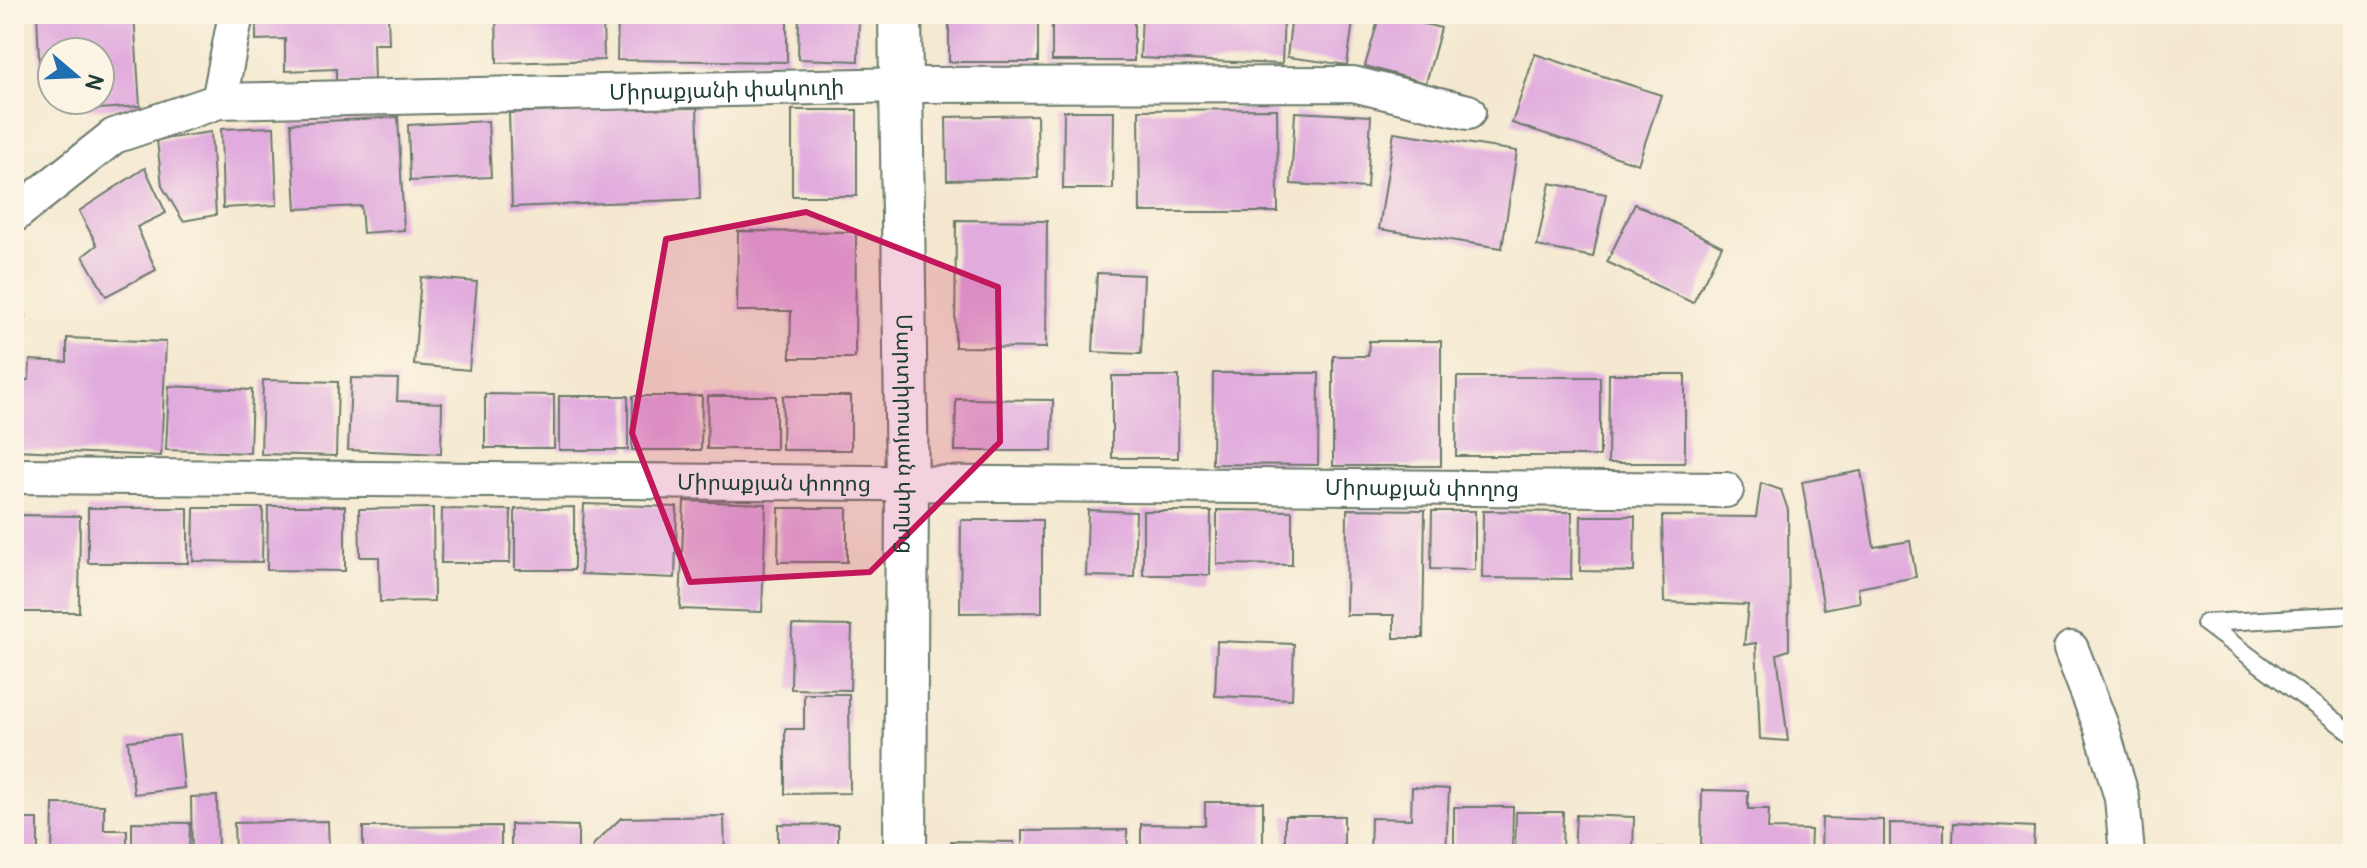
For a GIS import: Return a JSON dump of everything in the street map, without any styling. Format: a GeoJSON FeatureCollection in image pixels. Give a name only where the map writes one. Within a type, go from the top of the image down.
{"type":"FeatureCollection","features":[{"type":"Feature","properties":{"kind":"street"},"geometry":{"type":"LineString","coordinates":[[219,101],[236,14]]}},
{"type":"Feature","properties":{"kind":"street","name":"Մարտիրոսյան փողոց"},"geometry":{"type":"LineString","coordinates":[[900,14],[907,485],[905,854]]}},
{"type":"Feature","properties":{"kind":"street","name":"Միրաքյանի փակուղի"},"geometry":{"type":"LineString","coordinates":[[14,215],[114,136],[219,101],[903,85],[1353,84],[1468,112]]}},
{"type":"Feature","properties":{"kind":"street","name":"Միրաքյան փողոց"},"geometry":{"type":"LineString","coordinates":[[14,476],[1726,490]]}},
{"type":"Feature","properties":{"kind":"street"},"geometry":{"type":"LineString","coordinates":[[2071,649],[2101,726],[2122,798],[2127,854]]}},
{"type":"Feature","properties":{"kind":"lane"},"geometry":{"type":"LineString","coordinates":[[2353,615],[2205,623],[2353,734]]}},
{"type":"Feature","properties":{"kind":"highlighted area"},"geometry":{"type":"Polygon","coordinates":[[[806,212],[998,287],[1000,442],[870,572],[690,582],[632,433],[666,239],[806,212]]]}},
{"type":"Feature","properties":{"kind":"building"},"geometry":{"type":"Polygon","coordinates":[[[37,14],[134,14],[140,106],[116,108],[116,36],[38,36],[37,14]]]}},
{"type":"Feature","properties":{"kind":"building"},"geometry":{"type":"Polygon","coordinates":[[[256,14],[388,14],[389,44],[373,44],[374,82],[336,83],[336,69],[285,71],[285,39],[256,40],[256,14]]]}},
{"type":"Feature","properties":{"kind":"building"},"geometry":{"type":"Polygon","coordinates":[[[496,14],[603,14],[604,60],[497,63],[496,14]]]}},
{"type":"Feature","properties":{"kind":"building"},"geometry":{"type":"Polygon","coordinates":[[[618,14],[787,14],[787,62],[617,60],[618,14]]]}},
{"type":"Feature","properties":{"kind":"building"},"geometry":{"type":"Polygon","coordinates":[[[799,14],[859,14],[858,61],[798,59],[799,14]]]}},
{"type":"Feature","properties":{"kind":"building"},"geometry":{"type":"Polygon","coordinates":[[[949,14],[1038,14],[1038,62],[949,62],[949,14]]]}},
{"type":"Feature","properties":{"kind":"building"},"geometry":{"type":"Polygon","coordinates":[[[1052,14],[1134,14],[1134,61],[1052,61],[1052,14]]]}},
{"type":"Feature","properties":{"kind":"building"},"geometry":{"type":"Polygon","coordinates":[[[1142,14],[1284,14],[1282,64],[1140,58],[1142,14]]]}},
{"type":"Feature","properties":{"kind":"building"},"geometry":{"type":"Polygon","coordinates":[[[1292,14],[1354,14],[1347,65],[1287,57],[1292,14]]]}},
{"type":"Feature","properties":{"kind":"building"},"geometry":{"type":"Polygon","coordinates":[[[1380,14],[1441,28],[1426,83],[1365,66],[1380,14]]]}},
{"type":"Feature","properties":{"kind":"building"},"geometry":{"type":"Polygon","coordinates":[[[1535,54],[1661,95],[1638,164],[1512,123],[1535,54]]]}},
{"type":"Feature","properties":{"kind":"building"},"geometry":{"type":"Polygon","coordinates":[[[697,105],[700,199],[512,207],[509,113],[697,105]]]}},
{"type":"Feature","properties":{"kind":"building"},"geometry":{"type":"Polygon","coordinates":[[[1277,109],[1278,212],[1140,212],[1139,110],[1277,109]]]}},
{"type":"Feature","properties":{"kind":"building"},"geometry":{"type":"Polygon","coordinates":[[[792,110],[857,110],[857,196],[792,196],[792,110]]]}},
{"type":"Feature","properties":{"kind":"building"},"geometry":{"type":"Polygon","coordinates":[[[1064,111],[1114,111],[1113,189],[1063,189],[1064,111]]]}},
{"type":"Feature","properties":{"kind":"building"},"geometry":{"type":"Polygon","coordinates":[[[1295,112],[1371,116],[1367,188],[1291,184],[1295,112]]]}},
{"type":"Feature","properties":{"kind":"building"},"geometry":{"type":"Polygon","coordinates":[[[1037,115],[1038,178],[947,180],[946,117],[1037,115]]]}},
{"type":"Feature","properties":{"kind":"building"},"geometry":{"type":"Polygon","coordinates":[[[398,117],[404,230],[363,233],[361,206],[296,209],[291,123],[398,117]]]}},
{"type":"Feature","properties":{"kind":"building"},"geometry":{"type":"Polygon","coordinates":[[[488,121],[491,177],[410,181],[408,125],[488,121]]]}},
{"type":"Feature","properties":{"kind":"building"},"geometry":{"type":"Polygon","coordinates":[[[274,127],[277,205],[223,208],[221,129],[274,127]]]}},
{"type":"Feature","properties":{"kind":"building"},"geometry":{"type":"Polygon","coordinates":[[[211,132],[216,215],[183,221],[162,186],[157,140],[211,132]]]}},
{"type":"Feature","properties":{"kind":"building"},"geometry":{"type":"Polygon","coordinates":[[[1394,132],[1517,151],[1502,248],[1379,229],[1394,132]]]}},
{"type":"Feature","properties":{"kind":"building"},"geometry":{"type":"Polygon","coordinates":[[[145,168],[166,213],[137,227],[156,270],[106,296],[83,256],[97,245],[79,211],[145,168]]]}},
{"type":"Feature","properties":{"kind":"building"},"geometry":{"type":"Polygon","coordinates":[[[1550,183],[1606,194],[1593,257],[1537,246],[1550,183]]]}},
{"type":"Feature","properties":{"kind":"building"},"geometry":{"type":"Polygon","coordinates":[[[1635,204],[1722,246],[1693,303],[1607,262],[1635,204]]]}},
{"type":"Feature","properties":{"kind":"building"},"geometry":{"type":"Polygon","coordinates":[[[956,220],[1047,221],[1046,348],[955,347],[956,220]]]}},
{"type":"Feature","properties":{"kind":"building"},"geometry":{"type":"Polygon","coordinates":[[[738,231],[856,232],[855,358],[790,358],[791,311],[737,311],[738,231]]]}},
{"type":"Feature","properties":{"kind":"building"},"geometry":{"type":"Polygon","coordinates":[[[1097,273],[1144,275],[1141,354],[1093,352],[1097,273]]]}},
{"type":"Feature","properties":{"kind":"building"},"geometry":{"type":"Polygon","coordinates":[[[421,277],[477,282],[469,370],[414,365],[421,277]]]}},
{"type":"Feature","properties":{"kind":"building"},"geometry":{"type":"Polygon","coordinates":[[[14,288],[26,316],[14,321],[14,288]]]}},
{"type":"Feature","properties":{"kind":"building"},"geometry":{"type":"Polygon","coordinates":[[[67,338],[166,342],[161,456],[14,450],[14,379],[29,380],[30,360],[67,362],[67,338]]]}},
{"type":"Feature","properties":{"kind":"building"},"geometry":{"type":"Polygon","coordinates":[[[1369,341],[1441,341],[1441,466],[1333,466],[1333,356],[1368,356],[1369,341]]]}},
{"type":"Feature","properties":{"kind":"building"},"geometry":{"type":"Polygon","coordinates":[[[1213,373],[1319,373],[1318,465],[1212,464],[1213,373]]]}},
{"type":"Feature","properties":{"kind":"building"},"geometry":{"type":"Polygon","coordinates":[[[1609,374],[1685,374],[1685,463],[1608,463],[1609,374]]]}},
{"type":"Feature","properties":{"kind":"building"},"geometry":{"type":"Polygon","coordinates":[[[1112,376],[1179,376],[1178,458],[1112,458],[1112,376]]]}},
{"type":"Feature","properties":{"kind":"building"},"geometry":{"type":"Polygon","coordinates":[[[1457,377],[1600,377],[1600,456],[1456,456],[1457,377]]]}},
{"type":"Feature","properties":{"kind":"building"},"geometry":{"type":"Polygon","coordinates":[[[351,378],[398,379],[397,401],[442,403],[441,454],[348,450],[351,378]]]}},
{"type":"Feature","properties":{"kind":"building"},"geometry":{"type":"Polygon","coordinates":[[[263,380],[338,382],[336,456],[261,454],[263,380]]]}},
{"type":"Feature","properties":{"kind":"building"},"geometry":{"type":"Polygon","coordinates":[[[169,386],[252,390],[250,453],[166,450],[169,386]]]}},
{"type":"Feature","properties":{"kind":"building"},"geometry":{"type":"Polygon","coordinates":[[[485,394],[554,395],[554,448],[485,448],[485,394]]]}},
{"type":"Feature","properties":{"kind":"building"},"geometry":{"type":"Polygon","coordinates":[[[559,396],[628,396],[628,450],[559,450],[559,396]]]}},
{"type":"Feature","properties":{"kind":"building"},"geometry":{"type":"Polygon","coordinates":[[[633,396],[702,396],[701,450],[632,450],[633,396]]]}},
{"type":"Feature","properties":{"kind":"building"},"geometry":{"type":"Polygon","coordinates":[[[708,396],[776,396],[776,449],[707,449],[708,396]]]}},
{"type":"Feature","properties":{"kind":"building"},"geometry":{"type":"Polygon","coordinates":[[[783,396],[851,396],[851,450],[782,450],[783,396]]]}},
{"type":"Feature","properties":{"kind":"building"},"geometry":{"type":"Polygon","coordinates":[[[956,399],[1053,400],[1052,451],[955,451],[956,399]]]}},
{"type":"Feature","properties":{"kind":"building"},"geometry":{"type":"Polygon","coordinates":[[[1861,471],[1874,547],[1910,541],[1916,577],[1858,588],[1860,602],[1824,609],[1802,482],[1861,471]]]}},
{"type":"Feature","properties":{"kind":"building"},"geometry":{"type":"Polygon","coordinates":[[[1761,483],[1781,490],[1788,510],[1789,650],[1777,654],[1788,741],[1760,739],[1756,643],[1744,645],[1748,605],[1664,602],[1662,516],[1756,517],[1761,483]]]}},
{"type":"Feature","properties":{"kind":"building"},"geometry":{"type":"Polygon","coordinates":[[[684,501],[766,504],[762,612],[680,609],[684,501]]]}},
{"type":"Feature","properties":{"kind":"building"},"geometry":{"type":"Polygon","coordinates":[[[584,504],[677,507],[675,578],[581,574],[584,504]]]}},
{"type":"Feature","properties":{"kind":"building"},"geometry":{"type":"Polygon","coordinates":[[[268,506],[345,506],[345,571],[267,570],[268,506]]]}},
{"type":"Feature","properties":{"kind":"building"},"geometry":{"type":"Polygon","coordinates":[[[574,507],[574,570],[515,570],[515,509],[574,507]]]}},
{"type":"Feature","properties":{"kind":"building"},"geometry":{"type":"Polygon","coordinates":[[[88,508],[188,508],[188,563],[88,563],[88,508]]]}},
{"type":"Feature","properties":{"kind":"building"},"geometry":{"type":"Polygon","coordinates":[[[194,508],[263,508],[262,562],[193,561],[194,508]]]}},
{"type":"Feature","properties":{"kind":"building"},"geometry":{"type":"Polygon","coordinates":[[[433,508],[434,601],[380,602],[379,557],[360,557],[359,509],[433,508]]]}},
{"type":"Feature","properties":{"kind":"building"},"geometry":{"type":"Polygon","coordinates":[[[779,508],[847,508],[847,562],[778,562],[779,508]]]}},
{"type":"Feature","properties":{"kind":"building"},"geometry":{"type":"Polygon","coordinates":[[[442,509],[511,510],[510,563],[441,563],[442,509]]]}},
{"type":"Feature","properties":{"kind":"building"},"geometry":{"type":"Polygon","coordinates":[[[1347,509],[1425,510],[1423,638],[1394,638],[1394,615],[1346,615],[1347,509]]]}},
{"type":"Feature","properties":{"kind":"building"},"geometry":{"type":"Polygon","coordinates":[[[1088,510],[1136,512],[1134,577],[1086,576],[1088,510]]]}},
{"type":"Feature","properties":{"kind":"building"},"geometry":{"type":"Polygon","coordinates":[[[1217,510],[1292,511],[1292,565],[1217,564],[1217,510]]]}},
{"type":"Feature","properties":{"kind":"building"},"geometry":{"type":"Polygon","coordinates":[[[1143,511],[1211,511],[1210,575],[1143,575],[1143,511]]]}},
{"type":"Feature","properties":{"kind":"building"},"geometry":{"type":"Polygon","coordinates":[[[1432,511],[1475,511],[1475,570],[1431,569],[1432,511]]]}},
{"type":"Feature","properties":{"kind":"building"},"geometry":{"type":"Polygon","coordinates":[[[1483,511],[1572,512],[1571,579],[1482,578],[1483,511]]]}},
{"type":"Feature","properties":{"kind":"building"},"geometry":{"type":"Polygon","coordinates":[[[14,515],[80,516],[79,612],[14,612],[14,515]]]}},
{"type":"Feature","properties":{"kind":"building"},"geometry":{"type":"Polygon","coordinates":[[[1581,516],[1635,516],[1634,572],[1580,571],[1581,516]]]}},
{"type":"Feature","properties":{"kind":"building"},"geometry":{"type":"Polygon","coordinates":[[[961,520],[1042,520],[1042,612],[960,613],[961,520]]]}},
{"type":"Feature","properties":{"kind":"building"},"geometry":{"type":"Polygon","coordinates":[[[792,625],[852,626],[850,690],[791,689],[792,625]]]}},
{"type":"Feature","properties":{"kind":"building"},"geometry":{"type":"Polygon","coordinates":[[[1217,641],[1294,644],[1292,699],[1215,696],[1217,641]]]}},
{"type":"Feature","properties":{"kind":"building"},"geometry":{"type":"Polygon","coordinates":[[[804,694],[849,694],[850,793],[785,794],[785,729],[804,729],[804,694]]]}},
{"type":"Feature","properties":{"kind":"building"},"geometry":{"type":"Polygon","coordinates":[[[179,735],[184,788],[134,794],[128,741],[179,735]]]}},
{"type":"Feature","properties":{"kind":"building"},"geometry":{"type":"Polygon","coordinates":[[[1412,787],[1449,789],[1446,854],[1370,854],[1371,818],[1411,819],[1412,787]]]}},
{"type":"Feature","properties":{"kind":"building"},"geometry":{"type":"Polygon","coordinates":[[[1702,790],[1748,791],[1748,809],[1769,809],[1768,829],[1811,830],[1810,854],[1650,854],[1650,848],[1701,849],[1702,790]]]}},
{"type":"Feature","properties":{"kind":"building"},"geometry":{"type":"Polygon","coordinates":[[[217,796],[218,854],[192,854],[191,797],[217,796]]]}},
{"type":"Feature","properties":{"kind":"building"},"geometry":{"type":"Polygon","coordinates":[[[1205,802],[1263,802],[1263,854],[1141,854],[1141,824],[1205,825],[1205,802]]]}},
{"type":"Feature","properties":{"kind":"building"},"geometry":{"type":"Polygon","coordinates":[[[53,804],[104,805],[104,830],[127,830],[127,854],[52,854],[53,804]]]}},
{"type":"Feature","properties":{"kind":"building"},"geometry":{"type":"Polygon","coordinates":[[[1454,807],[1513,807],[1512,854],[1454,854],[1454,807]]]}},
{"type":"Feature","properties":{"kind":"building"},"geometry":{"type":"Polygon","coordinates":[[[1516,812],[1563,812],[1562,854],[1515,854],[1516,812]]]}},
{"type":"Feature","properties":{"kind":"building"},"geometry":{"type":"Polygon","coordinates":[[[1576,815],[1634,817],[1633,854],[1574,854],[1576,815]]]}},
{"type":"Feature","properties":{"kind":"building"},"geometry":{"type":"Polygon","coordinates":[[[724,816],[725,854],[593,854],[593,845],[621,818],[724,816]]]}},
{"type":"Feature","properties":{"kind":"building"},"geometry":{"type":"Polygon","coordinates":[[[1285,816],[1344,816],[1344,854],[1285,854],[1285,816]]]}},
{"type":"Feature","properties":{"kind":"building"},"geometry":{"type":"Polygon","coordinates":[[[1822,818],[1884,820],[1884,854],[1821,854],[1822,818]]]}},
{"type":"Feature","properties":{"kind":"building"},"geometry":{"type":"Polygon","coordinates":[[[14,819],[38,819],[38,854],[14,854],[14,819]]]}},
{"type":"Feature","properties":{"kind":"building"},"geometry":{"type":"Polygon","coordinates":[[[328,821],[329,854],[235,854],[234,823],[328,821]]]}},
{"type":"Feature","properties":{"kind":"building"},"geometry":{"type":"Polygon","coordinates":[[[132,822],[190,823],[189,854],[132,854],[132,822]]]}},
{"type":"Feature","properties":{"kind":"building"},"geometry":{"type":"Polygon","coordinates":[[[1890,823],[1944,824],[1944,854],[1890,854],[1890,823]]]}},
{"type":"Feature","properties":{"kind":"building"},"geometry":{"type":"Polygon","coordinates":[[[1954,823],[2034,827],[2033,854],[1952,854],[1954,823]]]}},
{"type":"Feature","properties":{"kind":"building"},"geometry":{"type":"Polygon","coordinates":[[[511,824],[578,826],[578,854],[511,854],[511,824]]]}},
{"type":"Feature","properties":{"kind":"building"},"geometry":{"type":"Polygon","coordinates":[[[778,824],[838,825],[838,854],[778,854],[778,824]]]}},
{"type":"Feature","properties":{"kind":"building"},"geometry":{"type":"Polygon","coordinates":[[[501,826],[501,854],[363,854],[363,827],[501,826]]]}},
{"type":"Feature","properties":{"kind":"building"},"geometry":{"type":"Polygon","coordinates":[[[1127,830],[1128,854],[1022,854],[1022,831],[1127,830]]]}},
{"type":"Feature","properties":{"kind":"building"},"geometry":{"type":"Polygon","coordinates":[[[951,841],[1014,842],[1014,854],[951,854],[951,841]]]}}]}
